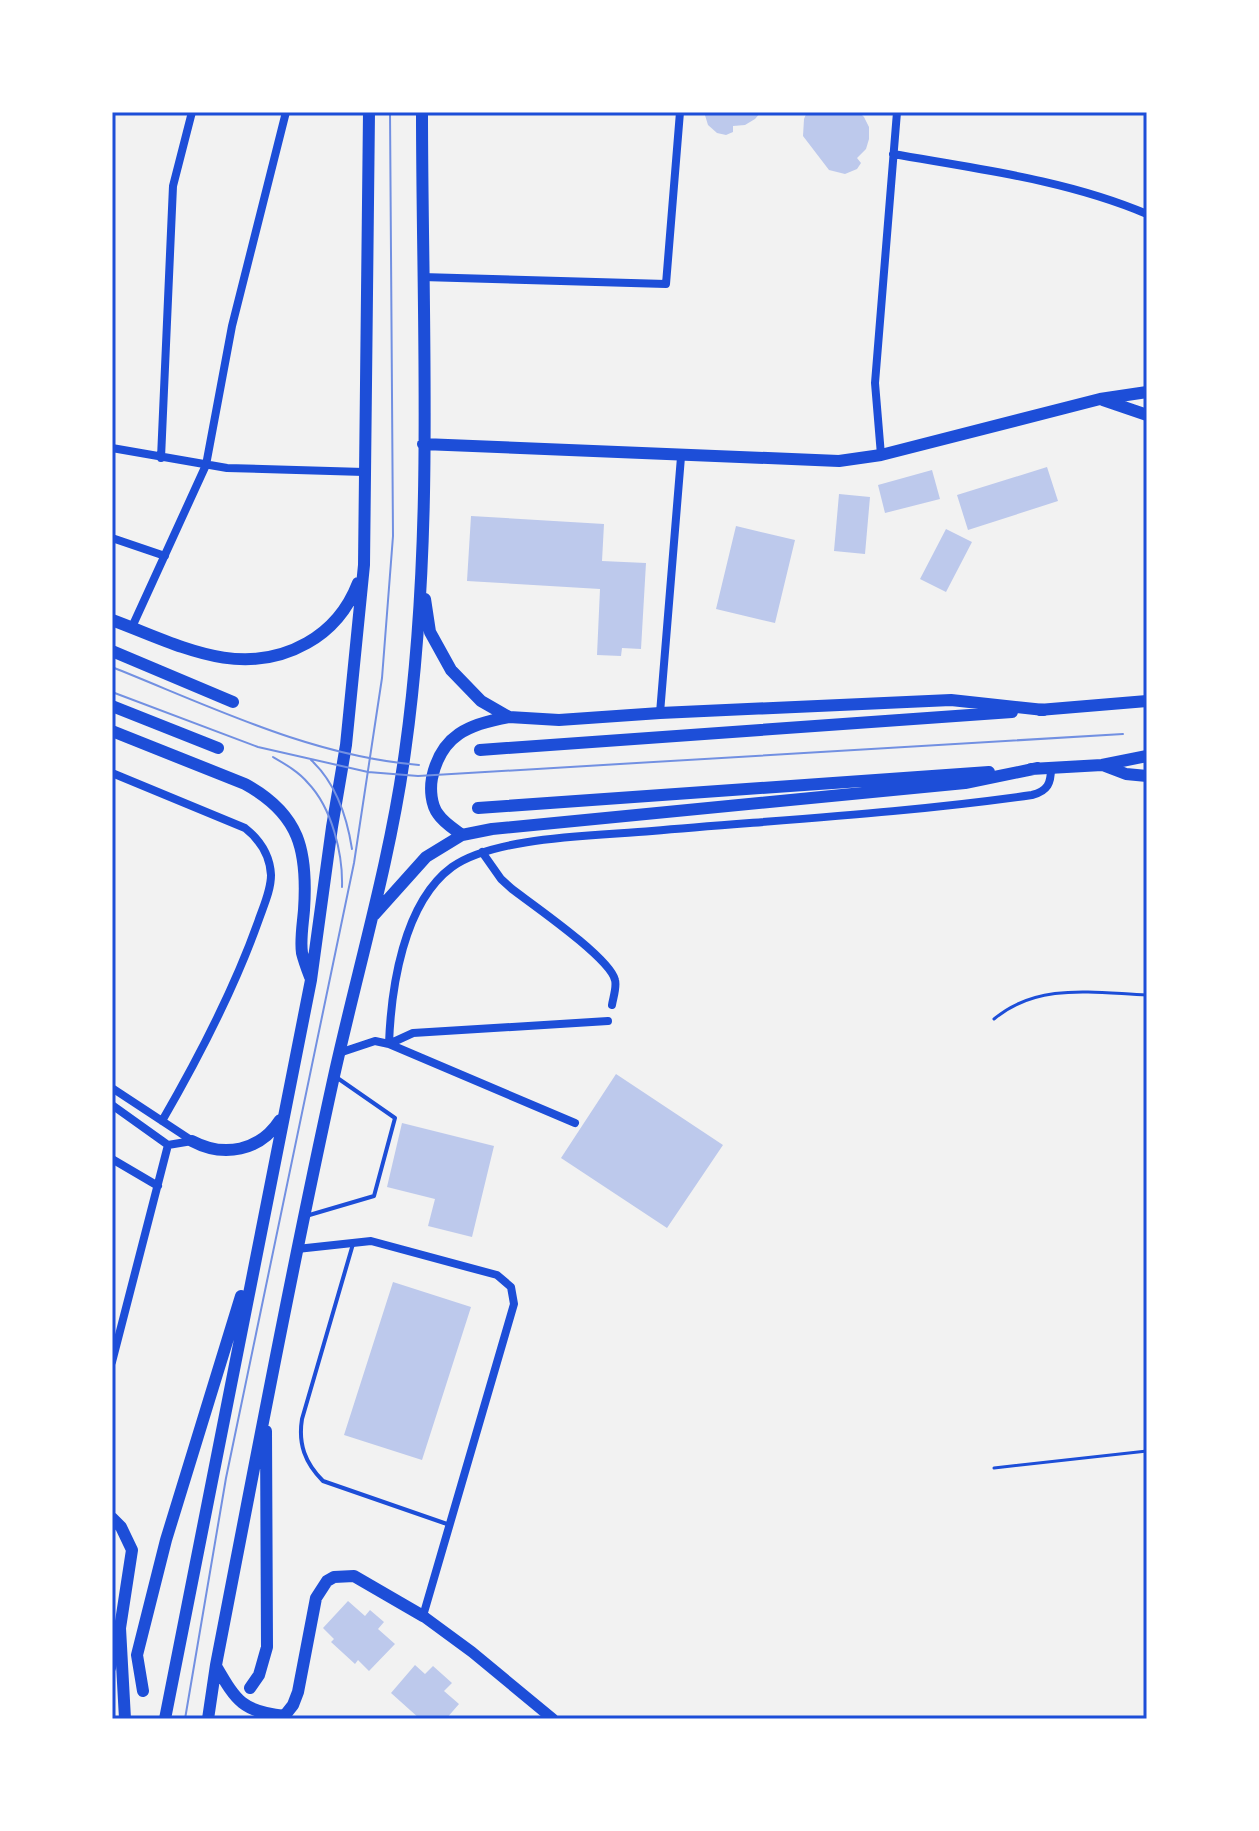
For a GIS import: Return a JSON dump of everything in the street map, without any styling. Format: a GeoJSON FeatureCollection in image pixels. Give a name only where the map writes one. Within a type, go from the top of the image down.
{"type":"FeatureCollection","features":[{"type":"Feature","properties":{"kind":"main road"},"geometry":{"type":"LineString","coordinates":[[165,1719],[311,980],[346,745],[364,565],[369,112]]}},
{"type":"Feature","properties":{"kind":"main road"},"geometry":{"type":"LineString","coordinates":[[208,1719],[297,1249],[339,1053],[373,917],[405,753],[422,582],[422,112]]}},
{"type":"Feature","properties":{"kind":"main road"},"geometry":{"type":"LineString","coordinates":[[423,444],[681,457],[839,461],[881,455],[1100,399],[1147,392]]}},
{"type":"Feature","properties":{"kind":"main road"},"geometry":{"type":"LineString","coordinates":[[1100,399],[1147,415]]}},
{"type":"Feature","properties":{"kind":"main road"},"geometry":{"type":"LineString","coordinates":[[112,620],[186,649],[229,660],[259,660],[287,654],[324,634],[350,603],[364,565]]}},
{"type":"Feature","properties":{"kind":"main road"},"geometry":{"type":"LineString","coordinates":[[422,582],[430,632],[451,670],[481,701],[509,717]]}},
{"type":"Feature","properties":{"kind":"main road"},"geometry":{"type":"LineString","coordinates":[[112,651],[233,702]]}},
{"type":"Feature","properties":{"kind":"main road"},"geometry":{"type":"LineString","coordinates":[[462,835],[437,813],[430,789],[437,756],[459,732],[487,721],[509,717],[559,720],[951,700],[1044,710]]}},
{"type":"Feature","properties":{"kind":"main road"},"geometry":{"type":"LineString","coordinates":[[480,750],[1147,700]]}},
{"type":"Feature","properties":{"kind":"main road"},"geometry":{"type":"LineString","coordinates":[[112,706],[218,748]]}},
{"type":"Feature","properties":{"kind":"main road"},"geometry":{"type":"LineString","coordinates":[[112,731],[245,784],[263,794],[291,823],[305,860],[301,951],[311,980]]}},
{"type":"Feature","properties":{"kind":"main road"},"geometry":{"type":"LineString","coordinates":[[478,808],[1102,765],[1147,756]]}},
{"type":"Feature","properties":{"kind":"main road"},"geometry":{"type":"LineString","coordinates":[[1102,765],[1126,774],[1147,776]]}},
{"type":"Feature","properties":{"kind":"main road"},"geometry":{"type":"LineString","coordinates":[[373,917],[426,857],[462,835],[492,829],[965,783],[1044,768]]}},
{"type":"Feature","properties":{"kind":"main road"},"geometry":{"type":"LineString","coordinates":[[192,1141],[220,1150],[240,1149],[261,1140],[283,1113]]}},
{"type":"Feature","properties":{"kind":"main road"},"geometry":{"type":"LineString","coordinates":[[143,1691],[137,1655],[166,1540],[260,1235]]}},
{"type":"Feature","properties":{"kind":"main road"},"geometry":{"type":"LineString","coordinates":[[250,1688],[259,1675],[267,1647],[266,1403]]}},
{"type":"Feature","properties":{"kind":"main road"},"geometry":{"type":"LineString","coordinates":[[112,1518],[121,1527],[132,1550],[120,1628],[125,1719]]}},
{"type":"Feature","properties":{"kind":"main road"},"geometry":{"type":"LineString","coordinates":[[216,1665],[232,1693],[243,1705],[285,1718],[298,1692],[316,1598],[327,1581],[343,1575],[354,1576],[423,1616],[553,1719]]}},
{"type":"Feature","properties":{"kind":"street"},"geometry":{"type":"LineString","coordinates":[[161,458],[173,186],[192,112]]}},
{"type":"Feature","properties":{"kind":"street"},"geometry":{"type":"LineString","coordinates":[[132,627],[206,465],[232,326],[286,112]]}},
{"type":"Feature","properties":{"kind":"street"},"geometry":{"type":"LineString","coordinates":[[422,277],[666,284],[680,112]]}},
{"type":"Feature","properties":{"kind":"street"},"geometry":{"type":"LineString","coordinates":[[881,455],[875,383],[897,112]]}},
{"type":"Feature","properties":{"kind":"street"},"geometry":{"type":"LineString","coordinates":[[893,154],[1005,174],[1113,201],[1147,214]]}},
{"type":"Feature","properties":{"kind":"street"},"geometry":{"type":"LineString","coordinates":[[112,448],[206,465],[275,471],[364,472]]}},
{"type":"Feature","properties":{"kind":"street"},"geometry":{"type":"LineString","coordinates":[[660,713],[681,457]]}},
{"type":"Feature","properties":{"kind":"street"},"geometry":{"type":"LineString","coordinates":[[112,538],[165,556]]}},
{"type":"Feature","properties":{"kind":"street"},"geometry":{"type":"LineString","coordinates":[[389,1044],[394,980],[415,918],[439,879],[452,867],[482,852],[560,839],[844,816],[1032,795],[1042,793],[1049,784],[1044,768]]}},
{"type":"Feature","properties":{"kind":"street"},"geometry":{"type":"LineString","coordinates":[[112,773],[245,828],[260,843],[271,870],[270,888],[237,975],[202,1050],[162,1121]]}},
{"type":"Feature","properties":{"kind":"street"},"geometry":{"type":"LineString","coordinates":[[482,852],[501,879],[610,969],[616,982],[612,1005]]}},
{"type":"Feature","properties":{"kind":"street"},"geometry":{"type":"LineString","coordinates":[[389,1044],[413,1033],[608,1021]]}},
{"type":"Feature","properties":{"kind":"street"},"geometry":{"type":"LineString","coordinates":[[339,1053],[375,1041],[389,1044],[575,1123]]}},
{"type":"Feature","properties":{"kind":"street"},"geometry":{"type":"LineString","coordinates":[[112,1088],[192,1141]]}},
{"type":"Feature","properties":{"kind":"street"},"geometry":{"type":"LineString","coordinates":[[112,1105],[168,1145],[192,1141]]}},
{"type":"Feature","properties":{"kind":"street"},"geometry":{"type":"LineString","coordinates":[[112,1362],[168,1145]]}},
{"type":"Feature","properties":{"kind":"street"},"geometry":{"type":"LineString","coordinates":[[112,1159],[158,1186]]}},
{"type":"Feature","properties":{"kind":"street"},"geometry":{"type":"LineString","coordinates":[[297,1249],[371,1241],[497,1275],[511,1287],[514,1296],[423,1616]]}},
{"type":"Feature","properties":{"kind":"street"},"geometry":{"type":"LineString","coordinates":[[112,1668],[120,1628]]}},
{"type":"Feature","properties":{"kind":"lane"},"geometry":{"type":"LineString","coordinates":[[304,1217],[374,1196],[395,1118],[334,1075]]}},
{"type":"Feature","properties":{"kind":"lane"},"geometry":{"type":"LineString","coordinates":[[353,1243],[302,1419],[302,1448],[310,1466],[323,1481],[450,1525]]}},
{"type":"Feature","properties":{"kind":"path"},"geometry":{"type":"LineString","coordinates":[[994,1019],[1013,1005],[1048,993],[1147,995]]}},
{"type":"Feature","properties":{"kind":"path"},"geometry":{"type":"LineString","coordinates":[[994,1468],[1147,1451]]}},
{"type":"Feature","properties":{"kind":"building"},"geometry":{"type":"Polygon","coordinates":[[[704,112],[761,112],[745,125],[733,126],[733,132],[726,135],[717,133],[708,125],[704,112]]]}},
{"type":"Feature","properties":{"kind":"building"},"geometry":{"type":"Polygon","coordinates":[[[807,112],[859,112],[864,117],[869,127],[869,139],[866,149],[857,158],[861,163],[857,169],[845,174],[829,170],[803,136],[807,112]]]}},
{"type":"Feature","properties":{"kind":"building"},"geometry":{"type":"Polygon","coordinates":[[[1047,467],[1058,501],[968,530],[957,495],[1047,467]]]}},
{"type":"Feature","properties":{"kind":"building"},"geometry":{"type":"Polygon","coordinates":[[[932,470],[940,499],[885,513],[878,485],[932,470]]]}},
{"type":"Feature","properties":{"kind":"building"},"geometry":{"type":"Polygon","coordinates":[[[839,494],[870,497],[865,554],[834,551],[839,494]]]}},
{"type":"Feature","properties":{"kind":"building"},"geometry":{"type":"Polygon","coordinates":[[[471,516],[604,524],[602,561],[646,563],[641,649],[622,648],[621,656],[597,655],[600,589],[467,581],[471,516]]]}},
{"type":"Feature","properties":{"kind":"building"},"geometry":{"type":"Polygon","coordinates":[[[736,526],[795,540],[775,623],[716,609],[736,526]]]}},
{"type":"Feature","properties":{"kind":"building"},"geometry":{"type":"Polygon","coordinates":[[[946,529],[972,542],[946,592],[920,579],[946,529]]]}},
{"type":"Feature","properties":{"kind":"building"},"geometry":{"type":"Polygon","coordinates":[[[616,1074],[723,1145],[667,1228],[561,1158],[616,1074]]]}},
{"type":"Feature","properties":{"kind":"building"},"geometry":{"type":"Polygon","coordinates":[[[402,1123],[494,1146],[472,1237],[428,1226],[435,1199],[387,1187],[402,1123]]]}},
{"type":"Feature","properties":{"kind":"building"},"geometry":{"type":"Polygon","coordinates":[[[393,1282],[471,1307],[422,1460],[344,1435],[393,1282]]]}},
{"type":"Feature","properties":{"kind":"building"},"geometry":{"type":"Polygon","coordinates":[[[348,1601],[365,1616],[370,1610],[384,1622],[378,1629],[395,1644],[369,1671],[358,1660],[355,1664],[331,1642],[334,1639],[323,1628],[348,1601]]]}},
{"type":"Feature","properties":{"kind":"building"},"geometry":{"type":"Polygon","coordinates":[[[415,1665],[425,1674],[433,1666],[452,1683],[444,1691],[459,1704],[446,1719],[420,1719],[391,1693],[415,1665]]]}},
{"type":"Feature","properties":{"kind":"tram line"},"geometry":{"type":"LineString","coordinates":[[185,1719],[226,1478],[354,863],[382,678],[393,536],[390,112]]}},
{"type":"Feature","properties":{"kind":"tram line"},"geometry":{"type":"LineString","coordinates":[[112,667],[301,741],[379,760],[419,765]]}},
{"type":"Feature","properties":{"kind":"tram line"},"geometry":{"type":"LineString","coordinates":[[112,692],[258,747],[368,772],[418,776],[1123,734]]}},
{"type":"Feature","properties":{"kind":"tram line"},"geometry":{"type":"LineString","coordinates":[[273,757],[304,779],[324,805],[338,846],[342,887]]}},
{"type":"Feature","properties":{"kind":"tram line"},"geometry":{"type":"LineString","coordinates":[[311,760],[327,779],[339,801],[352,849]]}}]}
